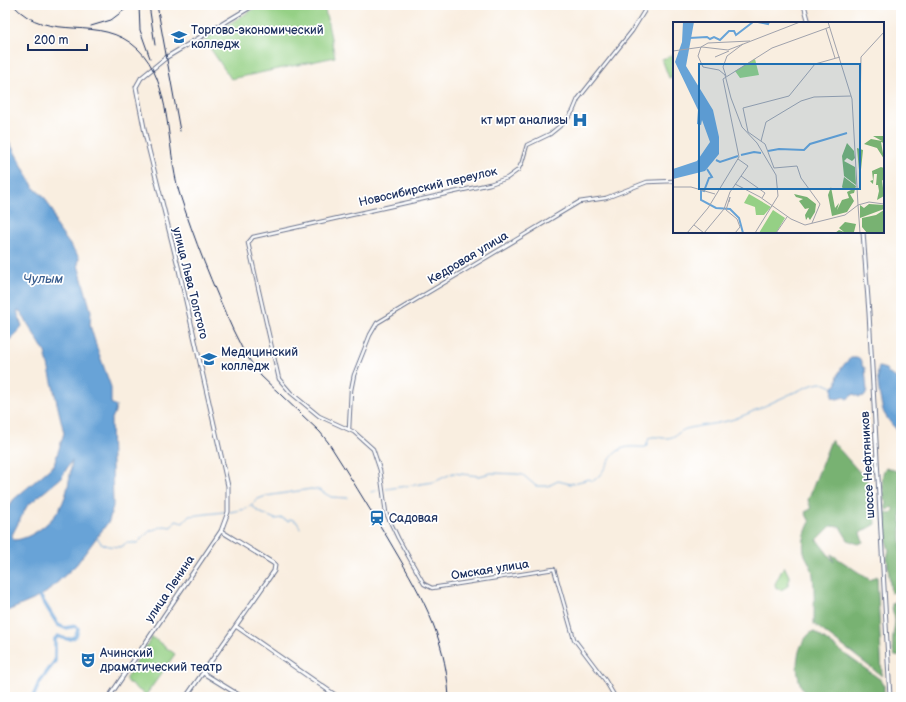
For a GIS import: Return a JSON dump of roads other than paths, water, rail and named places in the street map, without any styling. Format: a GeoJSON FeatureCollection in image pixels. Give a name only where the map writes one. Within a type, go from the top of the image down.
{"type":"FeatureCollection","features":[{"type":"Feature","properties":{"kind":"main road","name":"улица Льва Толстого"},"geometry":{"type":"LineString","coordinates":[[228,486],[179,270],[146,138],[136,89],[137,83],[141,78],[167,57],[254,5]]}},
{"type":"Feature","properties":{"kind":"main road"},"geometry":{"type":"LineString","coordinates":[[804,5],[809,22]]}},
{"type":"Feature","properties":{"kind":"main road","name":"шоссе Нефтяников"},"geometry":{"type":"LineString","coordinates":[[863,233],[869,299],[890,697]]}},
{"type":"Feature","properties":{"kind":"main road","name":"улица Ленина"},"geometry":{"type":"LineString","coordinates":[[109,697],[221,531],[228,512],[228,486]]}},
{"type":"Feature","properties":{"kind":"main road"},"geometry":{"type":"LineString","coordinates":[[186,697],[237,627],[274,571],[275,565],[221,531]]}},
{"type":"Feature","properties":{"kind":"main road"},"geometry":{"type":"LineString","coordinates":[[237,627],[338,697]]}},
{"type":"Feature","properties":{"kind":"main road"},"geometry":{"type":"LineString","coordinates":[[203,673],[242,697]]}},
{"type":"Feature","properties":{"kind":"street","name":"Новосибирский переулок"},"geometry":{"type":"LineString","coordinates":[[349,429],[329,422],[319,416],[291,393],[279,379],[249,251],[249,240],[253,237],[490,184],[507,178],[520,167],[527,145],[550,134],[562,125],[571,114],[576,103],[632,31],[648,5]]}},
{"type":"Feature","properties":{"kind":"street","name":"Кедровая улица"},"geometry":{"type":"LineString","coordinates":[[349,429],[351,390],[354,375],[370,335],[378,323],[579,202],[606,198],[647,182],[673,181]]}},
{"type":"Feature","properties":{"kind":"street","name":"Омская улица"},"geometry":{"type":"LineString","coordinates":[[349,429],[366,442],[374,453],[380,470],[383,496],[388,518],[424,583],[429,587],[554,569],[574,639],[606,680],[615,697]]}},
{"type":"Feature","properties":{"kind":"water","name":"Чулым"},"geometry":{"type":"Polygon","coordinates":[[[5,134],[34,188],[45,198],[53,212],[56,226],[79,257],[78,265],[91,311],[90,325],[111,387],[111,403],[116,406],[111,421],[113,506],[109,521],[76,565],[47,592],[33,600],[5,612],[5,514],[13,500],[54,465],[64,433],[45,352],[20,311],[17,311],[22,326],[11,339],[5,340],[5,134]],[[72,460],[61,478],[27,506],[12,535],[13,540],[33,534],[52,519],[60,508],[65,497],[72,460]]]}},
{"type":"Feature","properties":{"kind":"water"},"geometry":{"type":"Polygon","coordinates":[[[851,358],[859,358],[862,361],[862,366],[865,368],[867,391],[865,396],[859,397],[854,394],[847,399],[844,397],[837,399],[832,397],[833,387],[837,384],[839,373],[845,363],[851,358]]]}},
{"type":"Feature","properties":{"kind":"water"},"geometry":{"type":"Polygon","coordinates":[[[879,367],[886,369],[889,374],[901,383],[901,424],[897,430],[884,413],[878,382],[879,367]]]}},
{"type":"Feature","properties":{"kind":"waterway"},"geometry":{"type":"LineString","coordinates":[[386,489],[434,482],[453,473],[479,476],[491,473],[517,474],[523,475],[536,486],[548,486],[558,481],[570,484],[589,479],[593,481],[601,473],[613,455],[621,449],[630,447],[646,447],[649,438],[670,438],[686,429],[735,419],[816,384],[822,383],[832,387]]}},
{"type":"Feature","properties":{"kind":"waterway"},"geometry":{"type":"LineString","coordinates":[[230,512],[246,509],[258,499],[266,496],[311,489],[319,490],[331,497],[348,498]]}},
{"type":"Feature","properties":{"kind":"waterway"},"geometry":{"type":"LineString","coordinates":[[371,492],[379,490]]}},
{"type":"Feature","properties":{"kind":"waterway"},"geometry":{"type":"LineString","coordinates":[[252,506],[259,512],[275,519],[282,518],[288,521],[291,519],[297,522],[300,528]]}},
{"type":"Feature","properties":{"kind":"waterway"},"geometry":{"type":"LineString","coordinates":[[96,536],[101,543],[108,546],[121,547],[126,543],[137,543],[150,531],[164,526],[171,527],[176,521],[183,523],[189,516],[224,512]]}},
{"type":"Feature","properties":{"kind":"waterway"},"geometry":{"type":"LineString","coordinates":[[33,697],[39,683],[55,661],[55,639],[58,636],[71,639],[75,636],[78,629],[76,626],[65,628],[58,625],[40,596],[41,592]]}},
{"type":"Feature","properties":{"kind":"railway"},"geometry":{"type":"LineString","coordinates":[[13,5],[27,17],[42,24],[58,27],[91,29],[107,32],[123,38],[138,49],[149,63],[157,79],[162,97],[179,192],[204,262],[233,330],[244,352],[261,376],[320,432],[328,442],[410,576],[420,594],[436,632],[442,652],[449,697]]}},
{"type":"Feature","properties":{"kind":"railway"},"geometry":{"type":"LineString","coordinates":[[91,26],[111,20],[131,5]]}},
{"type":"Feature","properties":{"kind":"railway"},"geometry":{"type":"LineString","coordinates":[[139,5],[140,30],[150,58]]}},
{"type":"Feature","properties":{"kind":"railway"},"geometry":{"type":"LineString","coordinates":[[149,5],[155,45]]}},
{"type":"Feature","properties":{"kind":"railway"},"geometry":{"type":"LineString","coordinates":[[157,5],[180,131]]}},
{"type":"Feature","properties":{"kind":"place","name":"Торгово-экономический колледж"},"geometry":{"type":"Point","coordinates":[179,37]}},
{"type":"Feature","properties":{"kind":"place","name":"кт мрт анализы"},"geometry":{"type":"Point","coordinates":[580,120]}},
{"type":"Feature","properties":{"kind":"place","name":"Медицинский колледж"},"geometry":{"type":"Point","coordinates":[209,359]}},
{"type":"Feature","properties":{"kind":"place","name":"Садовая"},"geometry":{"type":"Point","coordinates":[377,518]}},
{"type":"Feature","properties":{"kind":"place","name":"Ачинский драматический театр"},"geometry":{"type":"Point","coordinates":[88,660]}}]}
